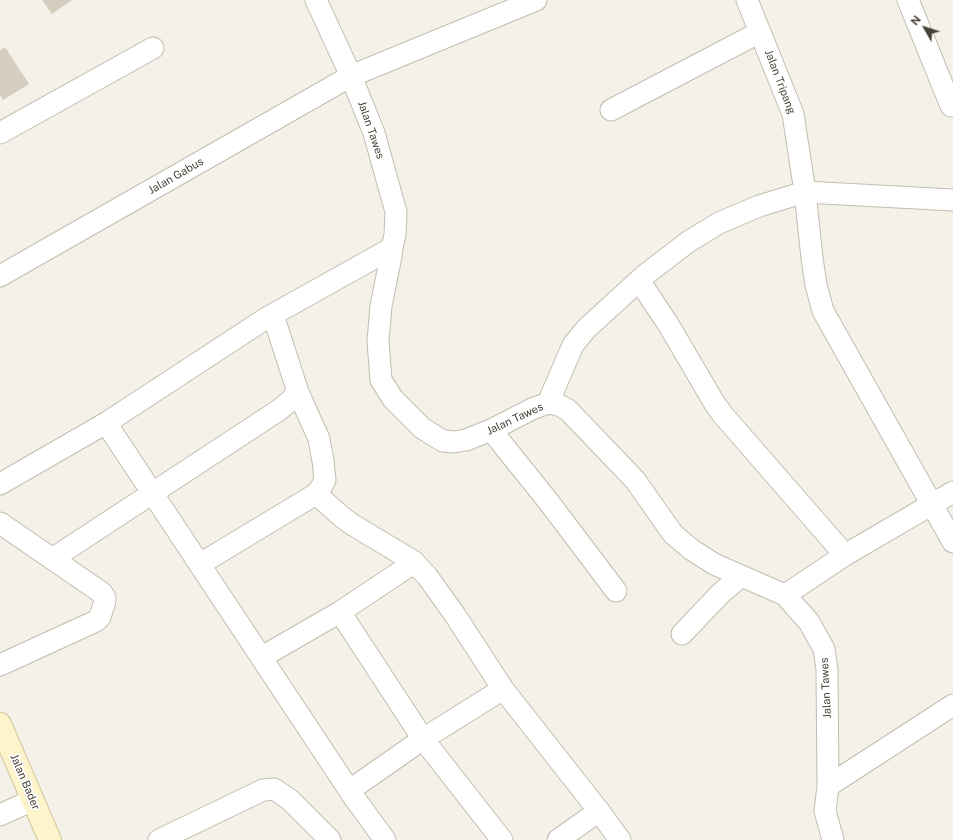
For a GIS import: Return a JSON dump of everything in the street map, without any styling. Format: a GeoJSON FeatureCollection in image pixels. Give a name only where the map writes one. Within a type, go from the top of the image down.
{"type":"FeatureCollection","features":[{"type":"Feature","properties":{"kind":"main road","name":"Jalan Bader"},"geometry":{"type":"LineString","coordinates":[[0,724],[50,840]]}},
{"type":"Feature","properties":{"kind":"street","name":"Jalan Tawes"},"geometry":{"type":"LineString","coordinates":[[316,0],[351,76],[374,133],[396,212],[395,235],[381,306],[378,341],[381,380],[393,399],[422,428],[443,441],[454,442],[466,440],[491,430],[532,409],[548,403],[559,405],[568,410],[635,480],[673,534],[692,550],[714,564],[785,595],[809,622],[824,649],[827,669],[828,786],[825,811],[833,840]]}},
{"type":"Feature","properties":{"kind":"street","name":"Jalan Gabus"},"geometry":{"type":"LineString","coordinates":[[0,276],[351,76],[536,0]]}},
{"type":"Feature","properties":{"kind":"street","name":"Jalan Tripang"},"geometry":{"type":"LineString","coordinates":[[747,0],[793,114],[805,192],[814,272],[823,311],[953,542]]}},
{"type":"Feature","properties":{"kind":"street"},"geometry":{"type":"LineString","coordinates":[[908,0],[951,106]]}},
{"type":"Feature","properties":{"kind":"street"},"geometry":{"type":"LineString","coordinates":[[611,110],[760,32]]}},
{"type":"Feature","properties":{"kind":"street"},"geometry":{"type":"LineString","coordinates":[[0,133],[153,48]]}},
{"type":"Feature","properties":{"kind":"street"},"geometry":{"type":"LineString","coordinates":[[548,403],[573,345],[586,329],[640,280],[688,242],[718,223],[759,206],[805,192],[953,200]]}},
{"type":"Feature","properties":{"kind":"street"},"geometry":{"type":"LineString","coordinates":[[0,484],[106,423],[273,315],[392,248]]}},
{"type":"Feature","properties":{"kind":"street"},"geometry":{"type":"LineString","coordinates":[[640,280],[723,415],[845,555]]}},
{"type":"Feature","properties":{"kind":"street"},"geometry":{"type":"LineString","coordinates":[[200,564],[316,494],[325,480],[323,461],[318,439],[298,392],[273,315]]}},
{"type":"Feature","properties":{"kind":"street"},"geometry":{"type":"LineString","coordinates":[[52,558],[279,410],[298,392]]}},
{"type":"Feature","properties":{"kind":"street"},"geometry":{"type":"LineString","coordinates":[[106,423],[350,790],[385,840]]}},
{"type":"Feature","properties":{"kind":"street"},"geometry":{"type":"LineString","coordinates":[[491,430],[548,501],[616,591]]}},
{"type":"Feature","properties":{"kind":"street"},"geometry":{"type":"LineString","coordinates":[[785,595],[845,555],[953,492]]}},
{"type":"Feature","properties":{"kind":"street"},"geometry":{"type":"LineString","coordinates":[[316,494],[342,517],[413,562],[427,576],[456,615],[503,689],[620,840]]}},
{"type":"Feature","properties":{"kind":"street"},"geometry":{"type":"LineString","coordinates":[[0,523],[102,593],[105,598],[100,617],[96,621],[0,665]]}},
{"type":"Feature","properties":{"kind":"street"},"geometry":{"type":"LineString","coordinates":[[262,657],[340,612],[413,562]]}},
{"type":"Feature","properties":{"kind":"street"},"geometry":{"type":"LineString","coordinates":[[682,634],[720,594],[741,576]]}},
{"type":"Feature","properties":{"kind":"street"},"geometry":{"type":"LineString","coordinates":[[340,612],[423,739],[502,840]]}},
{"type":"Feature","properties":{"kind":"street"},"geometry":{"type":"LineString","coordinates":[[350,790],[423,739],[503,689]]}},
{"type":"Feature","properties":{"kind":"street"},"geometry":{"type":"LineString","coordinates":[[828,786],[953,705]]}},
{"type":"Feature","properties":{"kind":"street"},"geometry":{"type":"LineString","coordinates":[[159,840],[263,790],[274,789],[289,799],[330,840]]}},
{"type":"Feature","properties":{"kind":"street"},"geometry":{"type":"LineString","coordinates":[[0,815],[33,800]]}},
{"type":"Feature","properties":{"kind":"street"},"geometry":{"type":"LineString","coordinates":[[558,840],[599,811]]}},
{"type":"Feature","properties":{"kind":"building"},"geometry":{"type":"Polygon","coordinates":[[[42,0],[72,0],[52,14],[42,0]]]}},
{"type":"Feature","properties":{"kind":"building"},"geometry":{"type":"Polygon","coordinates":[[[5,47],[29,84],[3,100],[0,95],[0,50],[5,47]]]}}]}
